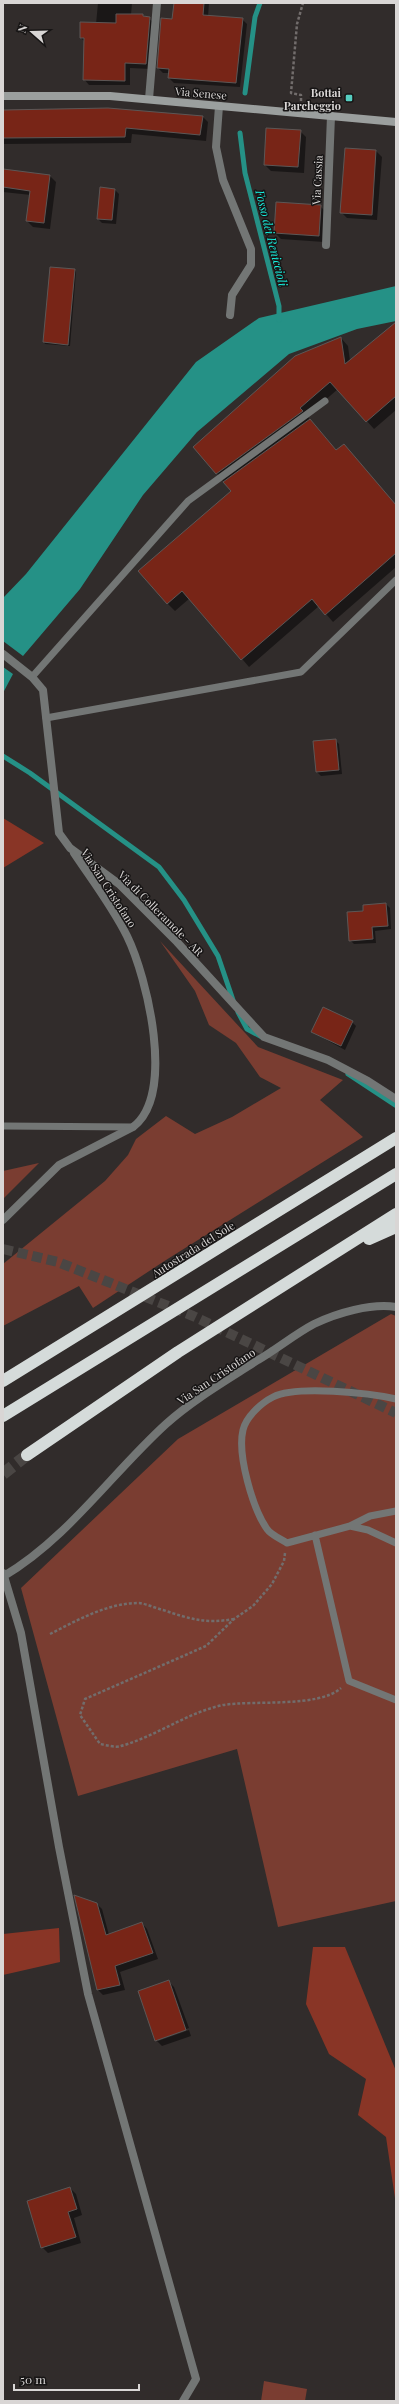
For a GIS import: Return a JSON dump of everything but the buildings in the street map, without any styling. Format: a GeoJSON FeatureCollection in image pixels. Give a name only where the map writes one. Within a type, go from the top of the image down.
{"type":"FeatureCollection","features":[{"type":"Feature","properties":{"kind":"highway","name":"Autostrada del Sole"},"geometry":{"type":"LineString","coordinates":[[3,1381],[396,1138]]}},
{"type":"Feature","properties":{"kind":"highway"},"geometry":{"type":"LineString","coordinates":[[3,1416],[396,1174]]}},
{"type":"Feature","properties":{"kind":"highway"},"geometry":{"type":"LineString","coordinates":[[27,1456],[178,1352],[396,1214]]}},
{"type":"Feature","properties":{"kind":"highway"},"geometry":{"type":"LineString","coordinates":[[326,1258],[396,1227]]}},
{"type":"Feature","properties":{"kind":"main road","name":"Via Senese"},"geometry":{"type":"LineString","coordinates":[[3,96],[110,96],[396,122]]}},
{"type":"Feature","properties":{"kind":"street"},"geometry":{"type":"LineString","coordinates":[[149,100],[157,3]]}},
{"type":"Feature","properties":{"kind":"street"},"geometry":{"type":"LineString","coordinates":[[219,106],[216,147],[222,180],[251,249],[251,265],[247,275],[232,295],[230,315]]}},
{"type":"Feature","properties":{"kind":"street","name":"Via Cassia"},"geometry":{"type":"LineString","coordinates":[[326,245],[331,116]]}},
{"type":"Feature","properties":{"kind":"street","name":"Via di Colleramole - AR"},"geometry":{"type":"LineString","coordinates":[[3,654],[32,677],[43,690],[59,833],[70,848],[119,884],[177,942],[264,1037],[328,1060],[368,1081],[396,1099]]}},
{"type":"Feature","properties":{"kind":"street","name":"Via San Cristofano"},"geometry":{"type":"LineString","coordinates":[[3,1220],[59,1165],[133,1127],[143,1120],[149,1107],[154,1079],[155,1039],[147,996],[139,966],[127,936],[103,895],[70,848]]}},
{"type":"Feature","properties":{"kind":"street","name":"Via San Cristofano"},"geometry":{"type":"LineString","coordinates":[[4,1575],[18,1568],[84,1510],[166,1424],[188,1405],[314,1324],[354,1310],[388,1306],[396,1307]]}},
{"type":"Feature","properties":{"kind":"street"},"geometry":{"type":"LineString","coordinates":[[4,1575],[21,1633],[59,1847],[88,1994],[196,2379],[183,2401]]}},
{"type":"Feature","properties":{"kind":"lane"},"geometry":{"type":"LineString","coordinates":[[32,677],[188,501],[325,401]]}},
{"type":"Feature","properties":{"kind":"lane"},"geometry":{"type":"LineString","coordinates":[[46,718],[301,672],[396,580]]}},
{"type":"Feature","properties":{"kind":"lane"},"geometry":{"type":"LineString","coordinates":[[3,1126],[133,1127]]}},
{"type":"Feature","properties":{"kind":"lane"},"geometry":{"type":"LineString","coordinates":[[396,1399],[374,1394],[310,1391],[273,1397],[251,1414],[243,1431],[244,1470],[252,1498],[268,1531],[287,1543],[350,1526],[370,1516],[396,1511]]}},
{"type":"Feature","properties":{"kind":"lane"},"geometry":{"type":"LineString","coordinates":[[350,1526],[368,1530],[396,1543]]}},
{"type":"Feature","properties":{"kind":"lane"},"geometry":{"type":"LineString","coordinates":[[315,1535],[349,1681],[396,1700]]}},
{"type":"Feature","properties":{"kind":"path"},"geometry":{"type":"LineString","coordinates":[[300,114],[301,95],[291,93],[297,24],[303,3]]}},
{"type":"Feature","properties":{"kind":"path"},"geometry":{"type":"LineString","coordinates":[[287,1543],[284,1561],[272,1584],[253,1606],[234,1619],[206,1646],[85,1699],[80,1715],[100,1744],[120,1747],[202,1710],[232,1704],[280,1702],[334,1695],[349,1681]]}},
{"type":"Feature","properties":{"kind":"path"},"geometry":{"type":"LineString","coordinates":[[50,1634],[87,1615],[119,1605],[140,1603],[198,1622],[215,1622],[234,1619]]}},
{"type":"Feature","properties":{"kind":"shaded area"},"geometry":{"type":"Polygon","coordinates":[[[3,818],[44,843],[3,868],[3,818]]]}},
{"type":"Feature","properties":{"kind":"shaded area"},"geometry":{"type":"Polygon","coordinates":[[[160,941],[258,1047],[343,1080],[320,1100],[363,1137],[166,1260],[93,1308],[79,1286],[3,1326],[3,1264],[105,1181],[128,1155],[136,1139],[166,1116],[195,1134],[232,1117],[281,1088],[260,1077],[236,1043],[209,1025],[195,991],[160,941]]]}},
{"type":"Feature","properties":{"kind":"shaded area"},"geometry":{"type":"Polygon","coordinates":[[[39,1163],[3,1199],[3,1171],[39,1163]]]}},
{"type":"Feature","properties":{"kind":"shaded area"},"geometry":{"type":"Polygon","coordinates":[[[391,1314],[396,1316],[396,1901],[278,1927],[237,1749],[78,1796],[21,1588],[178,1439],[391,1314]]]}},
{"type":"Feature","properties":{"kind":"shaded area"},"geometry":{"type":"Polygon","coordinates":[[[59,1928],[60,1962],[3,1975],[3,1934],[59,1928]]]}},
{"type":"Feature","properties":{"kind":"shaded area"},"geometry":{"type":"Polygon","coordinates":[[[313,1947],[345,1947],[396,2071],[396,2205],[386,2137],[358,2115],[366,2079],[329,2054],[306,2004],[313,1947]]]}},
{"type":"Feature","properties":{"kind":"shaded area"},"geometry":{"type":"Polygon","coordinates":[[[264,2381],[307,2389],[305,2401],[261,2401],[264,2381]]]}},
{"type":"Feature","properties":{"kind":"water"},"geometry":{"type":"Polygon","coordinates":[[[396,286],[396,321],[357,329],[289,354],[197,432],[143,495],[80,589],[23,656],[3,641],[3,598],[26,574],[196,362],[259,318],[396,286]]]}},
{"type":"Feature","properties":{"kind":"water"},"geometry":{"type":"Polygon","coordinates":[[[3,667],[13,674],[3,693],[3,667]]]}},
{"type":"Feature","properties":{"kind":"waterway","name":"Fosso dei Reniccioli"},"geometry":{"type":"LineString","coordinates":[[245,93],[255,17],[260,3]]}},
{"type":"Feature","properties":{"kind":"waterway","name":"Fosso dei Reniccioli"},"geometry":{"type":"LineString","coordinates":[[240,133],[245,173],[279,306],[279,320]]}},
{"type":"Feature","properties":{"kind":"waterway"},"geometry":{"type":"LineString","coordinates":[[3,756],[30,773],[159,867],[184,900],[218,956],[234,1003]]}},
{"type":"Feature","properties":{"kind":"waterway"},"geometry":{"type":"LineString","coordinates":[[238,1012],[247,1029],[262,1037]]}},
{"type":"Feature","properties":{"kind":"waterway"},"geometry":{"type":"LineString","coordinates":[[348,1074],[395,1105]]}},
{"type":"Feature","properties":{"kind":"tunnel"},"geometry":{"type":"LineString","coordinates":[[3,1249],[58,1262],[193,1316],[396,1413]]}},
{"type":"Feature","properties":{"kind":"tunnel"},"geometry":{"type":"LineString","coordinates":[[3,1474],[27,1455]]}},
{"type":"Feature","properties":{"kind":"place","name":"Bottai Parcheggio"},"geometry":{"type":"Point","coordinates":[349,98]}}]}
